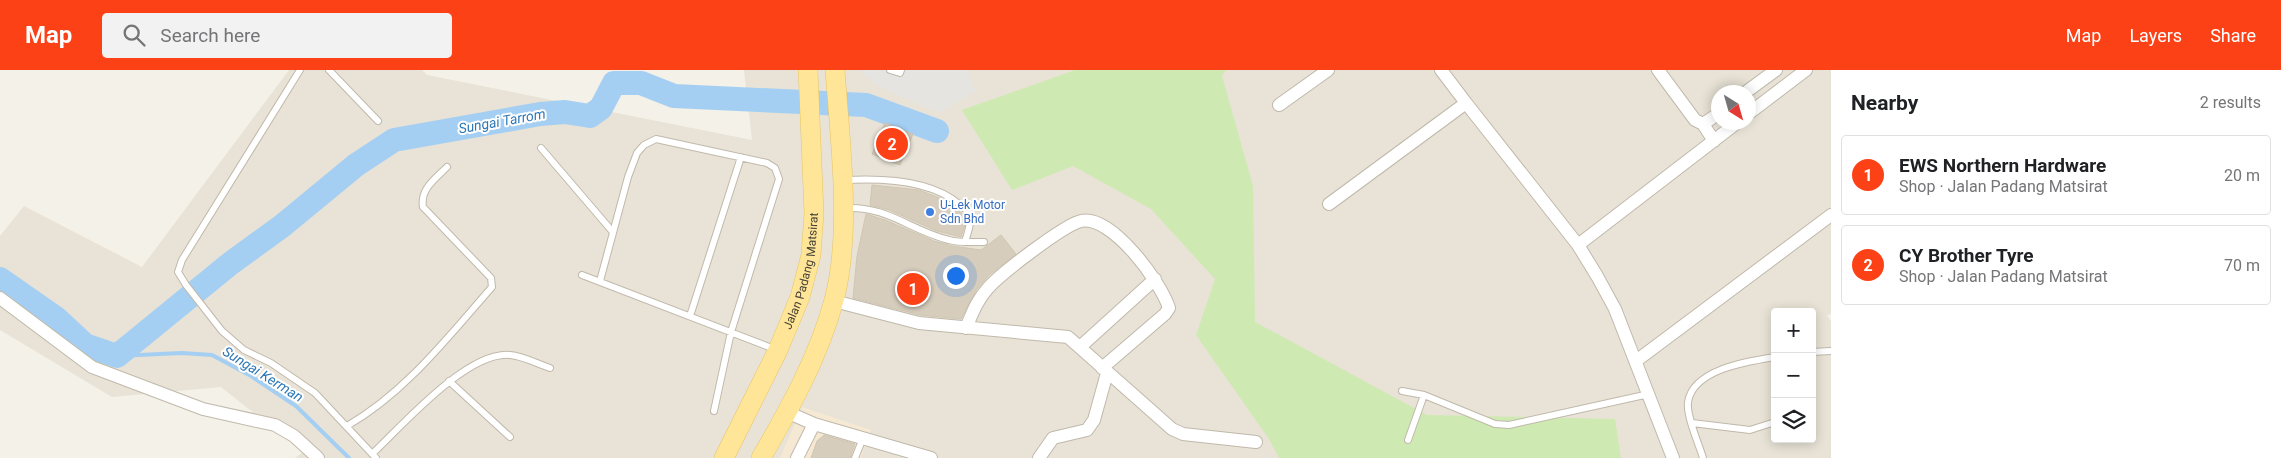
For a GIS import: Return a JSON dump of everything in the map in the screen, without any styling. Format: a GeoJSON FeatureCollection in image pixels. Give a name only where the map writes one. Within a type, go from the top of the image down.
{"type":"FeatureCollection","features":[{"type":"Feature","properties":{"kind":"main road"},"geometry":{"type":"LineString","coordinates":[[761,458],[788,412],[819,344],[834,301],[840,265],[843,208],[835,75]]}},
{"type":"Feature","properties":{"kind":"main road","name":"Jalan Padang Matsirat"},"geometry":{"type":"LineString","coordinates":[[724,458],[778,350],[800,297],[811,255],[814,213],[808,76]]}},
{"type":"Feature","properties":{"kind":"street"},"geometry":{"type":"LineString","coordinates":[[1279,105],[1328,70]]}},
{"type":"Feature","properties":{"kind":"street"},"geometry":{"type":"LineString","coordinates":[[1441,70],[1578,245],[1615,309],[1673,458]]}},
{"type":"Feature","properties":{"kind":"street"},"geometry":{"type":"LineString","coordinates":[[1658,70],[1695,120],[1702,124],[1714,141]]}},
{"type":"Feature","properties":{"kind":"street"},"geometry":{"type":"LineString","coordinates":[[1756,85],[1776,70]]}},
{"type":"Feature","properties":{"kind":"street"},"geometry":{"type":"LineString","coordinates":[[1756,108],[1806,70]]}},
{"type":"Feature","properties":{"kind":"street"},"geometry":{"type":"LineString","coordinates":[[1329,204],[1466,103]]}},
{"type":"Feature","properties":{"kind":"street"},"geometry":{"type":"LineString","coordinates":[[1702,124],[1711,118]]}},
{"type":"Feature","properties":{"kind":"street"},"geometry":{"type":"LineString","coordinates":[[1578,245],[1728,130]]}},
{"type":"Feature","properties":{"kind":"street"},"geometry":{"type":"LineString","coordinates":[[1636,361],[1831,215]]}},
{"type":"Feature","properties":{"kind":"street"},"geometry":{"type":"LineString","coordinates":[[966,328],[978,301],[987,288],[1002,274],[1067,226],[1081,221],[1093,221],[1117,236],[1155,279],[1169,308],[1165,314],[1104,371],[1094,420],[1086,430],[1053,438],[1039,458]]}},
{"type":"Feature","properties":{"kind":"street"},"geometry":{"type":"LineString","coordinates":[[1080,347],[1155,279]]}},
{"type":"Feature","properties":{"kind":"street"},"geometry":{"type":"LineString","coordinates":[[0,298],[92,368],[203,409],[275,425],[294,436],[318,458]]}},
{"type":"Feature","properties":{"kind":"street"},"geometry":{"type":"LineString","coordinates":[[834,301],[919,323],[1068,337],[1104,371],[1177,432],[1256,442]]}},
{"type":"Feature","properties":{"kind":"street"},"geometry":{"type":"LineString","coordinates":[[788,412],[814,424],[925,457]]}},
{"type":"Feature","properties":{"kind":"street"},"geometry":{"type":"LineString","coordinates":[[797,458],[814,424]]}},
{"type":"Feature","properties":{"kind":"lane"},"geometry":{"type":"LineString","coordinates":[[300,70],[182,260],[178,272],[222,331],[244,350],[271,363],[315,393],[374,456],[449,381],[470,367],[488,358],[510,355],[550,368]]}},
{"type":"Feature","properties":{"kind":"lane"},"geometry":{"type":"LineString","coordinates":[[329,70],[378,121]]}},
{"type":"Feature","properties":{"kind":"lane"},"geometry":{"type":"LineString","coordinates":[[890,70],[900,73],[901,70]]}},
{"type":"Feature","properties":{"kind":"lane"},"geometry":{"type":"LineString","coordinates":[[600,282],[612,231],[628,177],[637,153],[644,145],[656,139],[767,163],[775,168],[778,179],[731,332],[714,411]]}},
{"type":"Feature","properties":{"kind":"lane"},"geometry":{"type":"LineString","coordinates":[[541,148],[612,231]]}},
{"type":"Feature","properties":{"kind":"lane"},"geometry":{"type":"LineString","coordinates":[[690,316],[741,157]]}},
{"type":"Feature","properties":{"kind":"lane"},"geometry":{"type":"LineString","coordinates":[[347,426],[379,405],[426,362],[492,287],[491,278],[423,207],[421,198],[425,190],[447,167]]}},
{"type":"Feature","properties":{"kind":"lane"},"geometry":{"type":"LineString","coordinates":[[842,180],[869,179],[936,189],[950,196],[968,213],[970,222],[965,242]]}},
{"type":"Feature","properties":{"kind":"lane"},"geometry":{"type":"LineString","coordinates":[[843,208],[860,207],[880,211],[949,240],[984,242]]}},
{"type":"Feature","properties":{"kind":"lane"},"geometry":{"type":"LineString","coordinates":[[582,275],[778,350]]}},
{"type":"Feature","properties":{"kind":"lane"},"geometry":{"type":"LineString","coordinates":[[1816,352],[1831,352]]}},
{"type":"Feature","properties":{"kind":"lane"},"geometry":{"type":"LineString","coordinates":[[1703,458],[1688,404],[1691,392],[1714,373],[1738,363],[1771,358]]}},
{"type":"Feature","properties":{"kind":"lane"},"geometry":{"type":"LineString","coordinates":[[449,381],[510,437]]}},
{"type":"Feature","properties":{"kind":"lane"},"geometry":{"type":"LineString","coordinates":[[1402,391],[1424,395],[1495,424],[1509,425],[1649,394]]}},
{"type":"Feature","properties":{"kind":"lane"},"geometry":{"type":"LineString","coordinates":[[1408,440],[1424,395]]}},
{"type":"Feature","properties":{"kind":"lane"},"geometry":{"type":"LineString","coordinates":[[1692,422],[1750,430],[1771,423]]}},
{"type":"Feature","properties":{"kind":"lane"},"geometry":{"type":"LineString","coordinates":[[855,458],[863,438]]}},
{"type":"Feature","properties":{"kind":"shaded area"},"geometry":{"type":"Polygon","coordinates":[[[289,70],[422,70],[427,75],[752,140],[744,70],[1831,70],[1831,314],[1827,315],[1831,321],[1831,458],[295,458],[303,452],[221,387],[112,397],[0,330],[0,236],[24,206],[142,267],[289,70]]]}},
{"type":"Feature","properties":{"kind":"shaded area"},"geometry":{"type":"Polygon","coordinates":[[[858,70],[967,70],[976,91],[939,113],[879,87],[858,70]]]}},
{"type":"Feature","properties":{"kind":"shaded area"},"geometry":{"type":"Polygon","coordinates":[[[802,407],[871,430],[861,458],[780,458],[802,407]]]}},
{"type":"Feature","properties":{"kind":"green space"},"geometry":{"type":"Polygon","coordinates":[[[1075,70],[1226,70],[1222,76],[1253,186],[1255,322],[1427,415],[1615,419],[1621,458],[1279,458],[1269,439],[1196,335],[1215,279],[1151,209],[1073,166],[1012,190],[962,110],[1075,70]]]}},
{"type":"Feature","properties":{"kind":"building"},"geometry":{"type":"Polygon","coordinates":[[[885,123],[913,134],[900,165],[872,154],[885,123]]]}},
{"type":"Feature","properties":{"kind":"building","name":"U-Lek Motor Sdn Bhd"},"geometry":{"type":"Polygon","coordinates":[[[872,185],[919,190],[945,200],[964,215],[965,225],[961,237],[937,231],[889,210],[870,205],[872,185]]]}},
{"type":"Feature","properties":{"kind":"building"},"geometry":{"type":"Polygon","coordinates":[[[866,214],[934,241],[952,246],[981,250],[1001,235],[1016,254],[989,275],[976,290],[961,319],[920,315],[853,298],[857,256],[866,214]]]}},
{"type":"Feature","properties":{"kind":"building"},"geometry":{"type":"Polygon","coordinates":[[[824,435],[855,444],[850,458],[811,458],[817,441],[824,435]]]}},
{"type":"Feature","properties":{"kind":"waterway","name":"Sungai Tarrom"},"geometry":{"type":"LineString","coordinates":[[0,279],[56,318],[85,345],[117,356],[356,165],[394,140],[540,114],[565,112],[590,116],[601,108],[614,83],[641,83],[674,96],[866,105],[937,131]]}},
{"type":"Feature","properties":{"kind":"waterway","name":"Sungai Kerman"},"geometry":{"type":"LineString","coordinates":[[117,356],[182,353],[212,355],[251,376],[296,406],[349,458]]}},
{"type":"Feature","properties":{"kind":"place","name":"CY Brother Tyre"},"geometry":{"type":"Point","coordinates":[892,144]}},
{"type":"Feature","properties":{"kind":"place","name":"U-Lek Motor Sdn Bhd"},"geometry":{"type":"Point","coordinates":[930,212]}},
{"type":"Feature","properties":{"kind":"place","name":"EWS Northern Hardware"},"geometry":{"type":"Point","coordinates":[913,289]}}]}
